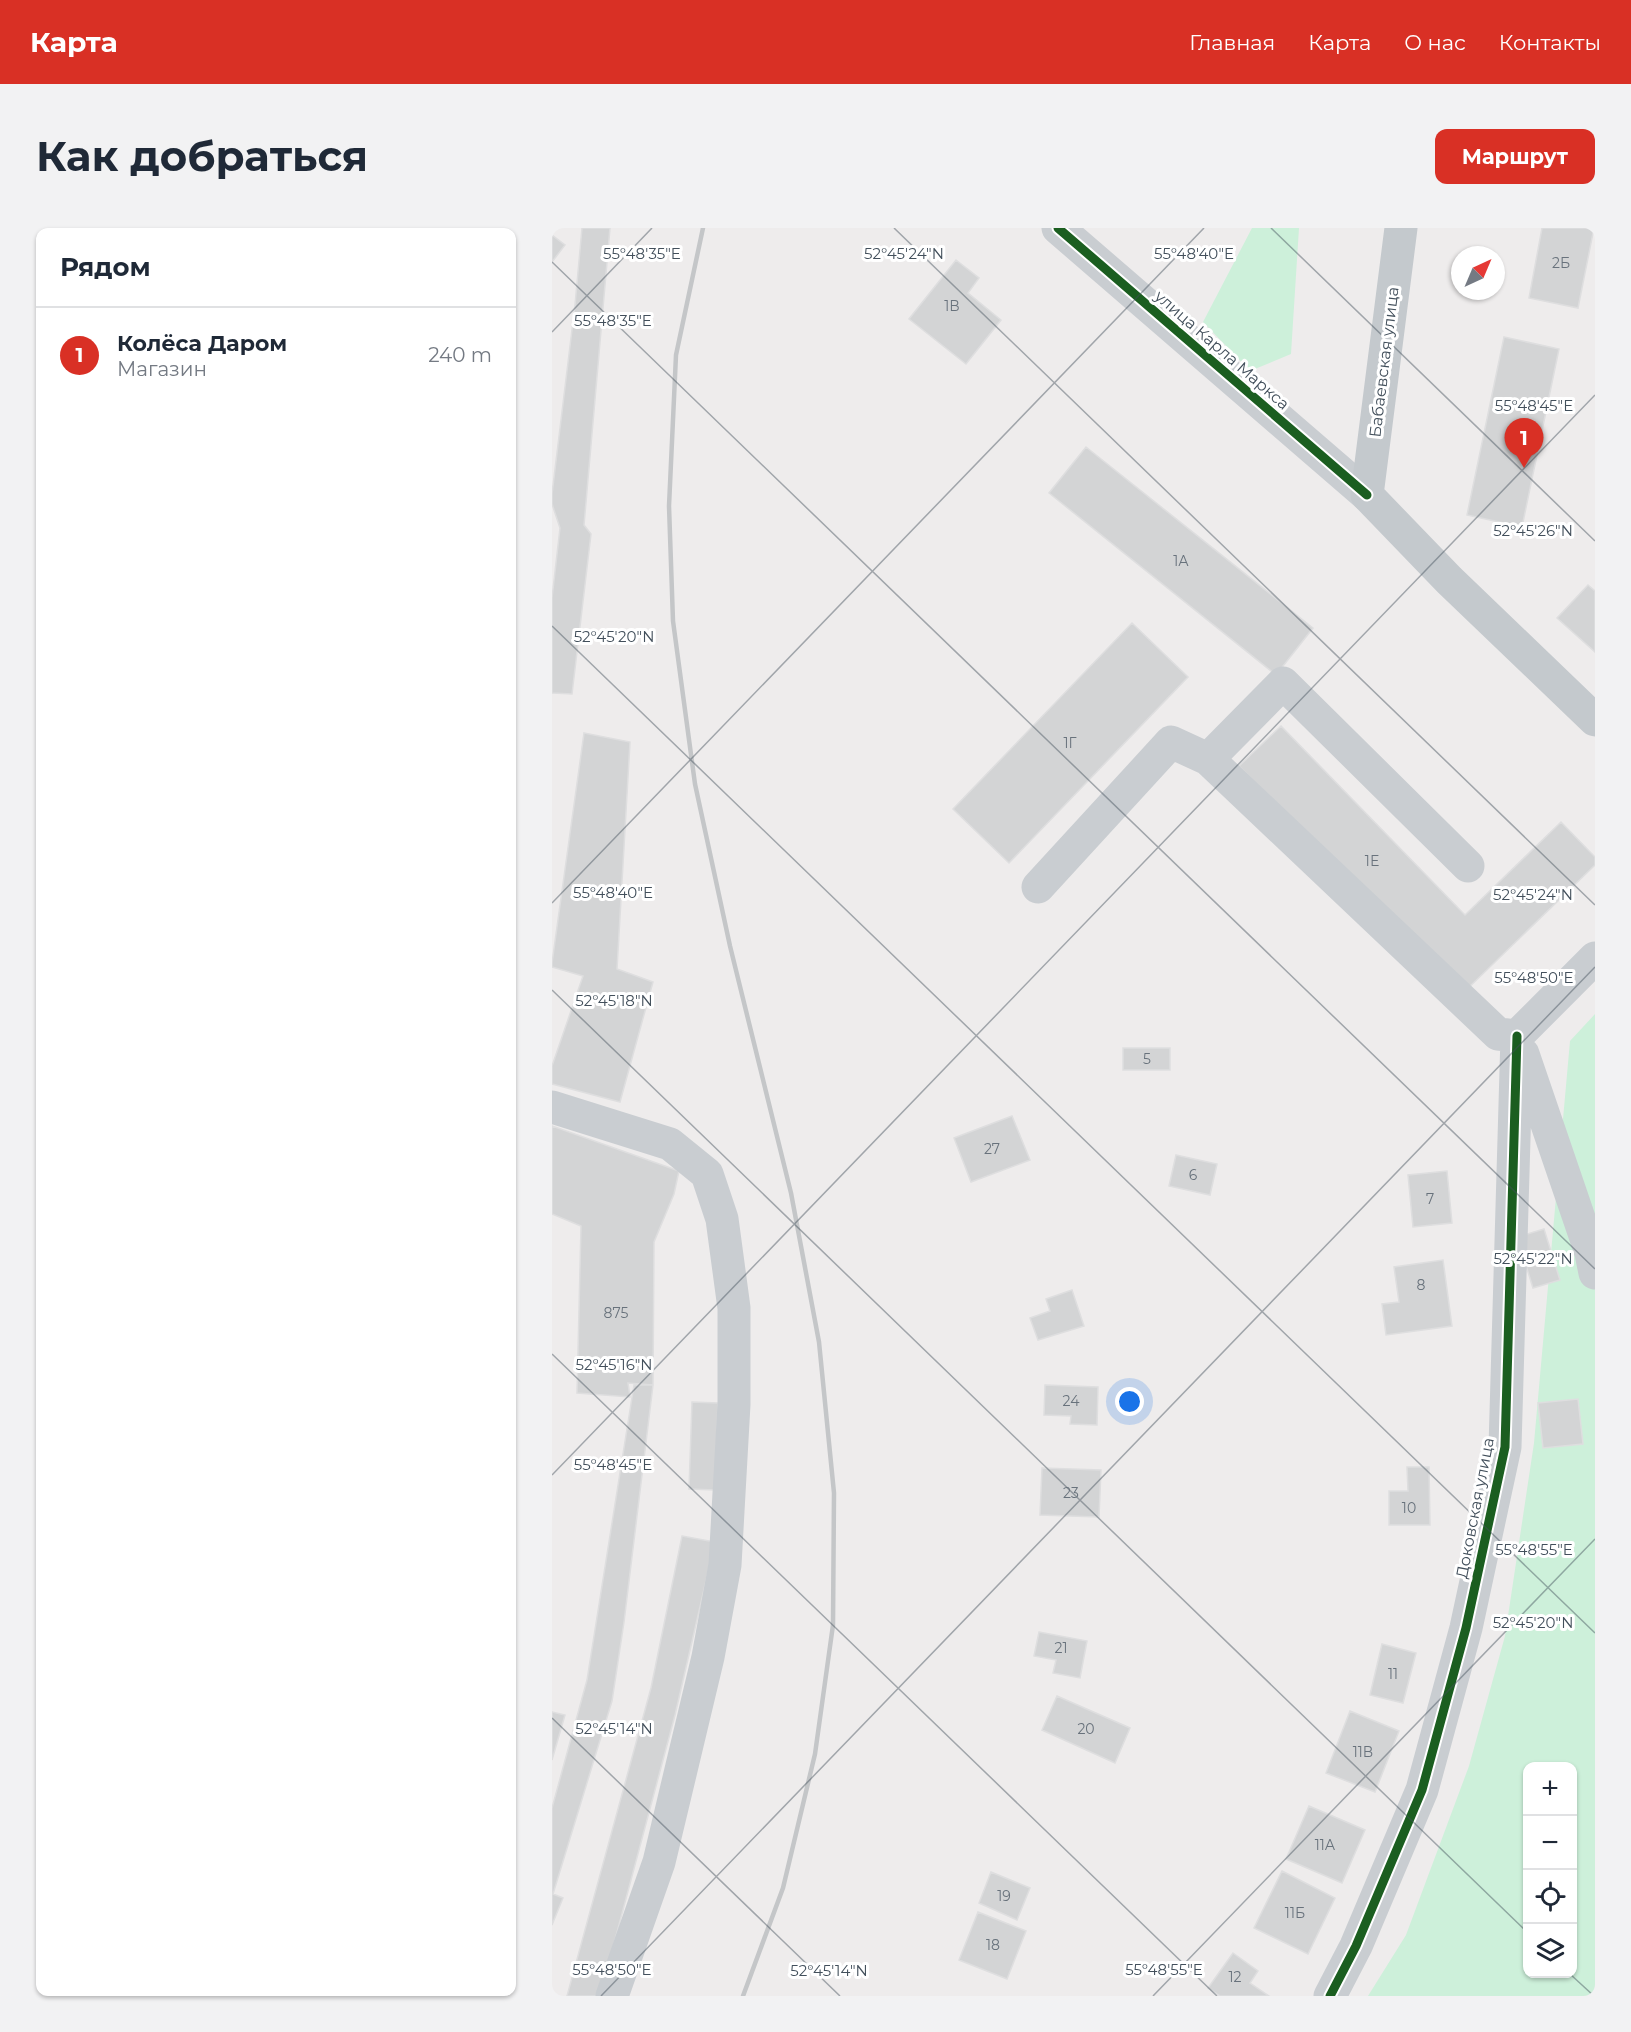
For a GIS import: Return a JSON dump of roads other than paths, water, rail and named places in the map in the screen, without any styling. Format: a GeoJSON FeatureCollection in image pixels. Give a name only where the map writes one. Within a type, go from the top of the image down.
{"type":"FeatureCollection","features":[{"type":"Feature","properties":{"kind":"main road","name":"Бабаевская улица"},"geometry":{"type":"LineString","coordinates":[[1367,495],[1401,228]]}},
{"type":"Feature","properties":{"kind":"main road","name":"улица Карла Маркса"},"geometry":{"type":"LineString","coordinates":[[1367,495],[1449,580],[1595,720]]}},
{"type":"Feature","properties":{"kind":"street","name":"улица Карла Маркса"},"geometry":{"type":"LineString","coordinates":[[1058,228],[1367,495]]}},
{"type":"Feature","properties":{"kind":"street"},"geometry":{"type":"LineString","coordinates":[[1208,759],[1283,683],[1468,866]]}},
{"type":"Feature","properties":{"kind":"street"},"geometry":{"type":"LineString","coordinates":[[1038,886],[1171,742],[1208,759],[1498,1034],[1517,1036]]}},
{"type":"Feature","properties":{"kind":"street"},"geometry":{"type":"LineString","coordinates":[[1517,1036],[1595,958]]}},
{"type":"Feature","properties":{"kind":"street"},"geometry":{"type":"LineString","coordinates":[[1517,1036],[1591,1253],[1595,1273]]}},
{"type":"Feature","properties":{"kind":"street","name":"Доковская улица"},"geometry":{"type":"LineString","coordinates":[[1330,1996],[1356,1946],[1422,1790],[1466,1628],[1505,1447],[1517,1036]]}},
{"type":"Feature","properties":{"kind":"street"},"geometry":{"type":"LineString","coordinates":[[552,1107],[670,1144],[707,1174],[722,1219],[734,1308],[734,1404],[725,1565],[708,1657],[659,1862],[612,1996]]}},
{"type":"Feature","properties":{"kind":"railway"},"geometry":{"type":"LineString","coordinates":[[703,228],[676,355],[669,506],[673,621],[695,784],[730,946],[791,1193],[819,1342],[834,1493],[833,1625],[815,1754],[783,1888],[743,1996]]}},
{"type":"Feature","properties":{"kind":"place","name":"Колёса Даром"},"geometry":{"type":"Point","coordinates":[1524,468]}}]}
